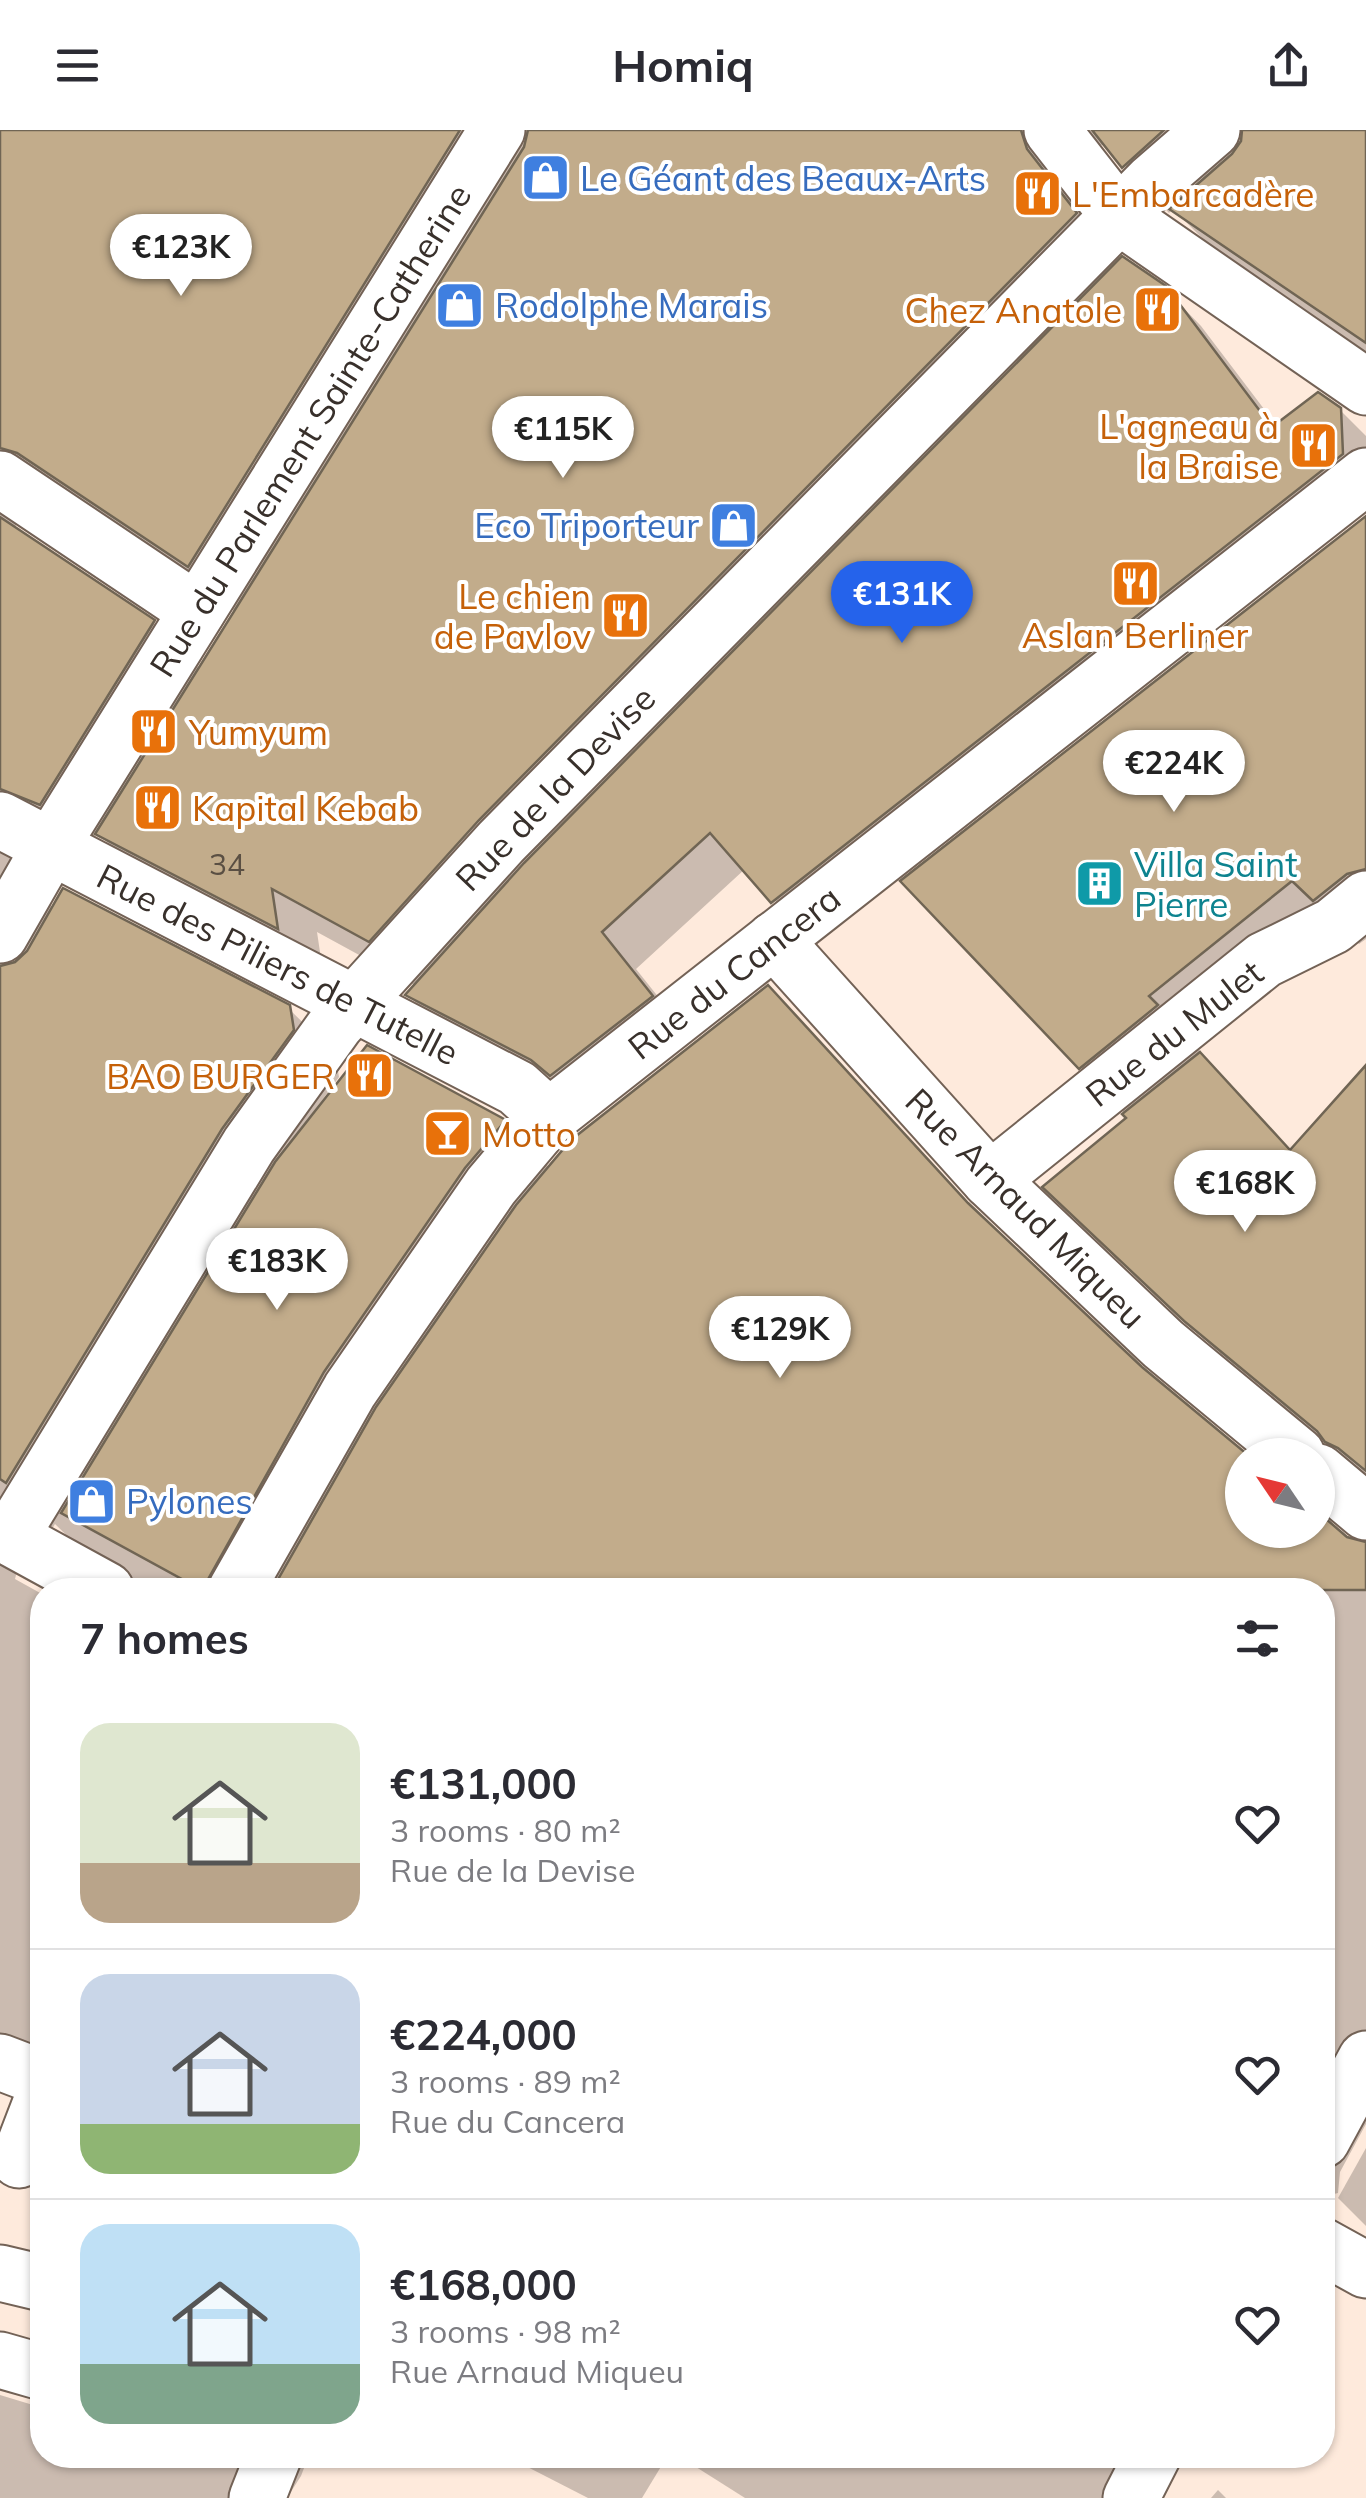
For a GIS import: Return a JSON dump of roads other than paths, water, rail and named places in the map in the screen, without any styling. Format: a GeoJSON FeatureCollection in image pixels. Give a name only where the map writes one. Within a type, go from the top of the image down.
{"type":"FeatureCollection","features":[{"type":"Feature","properties":{"kind":"street","name":"Rue du Parlement Sainte-Catherine"},"geometry":{"type":"LineString","coordinates":[[0,936],[51,846],[497,130]]}},
{"type":"Feature","properties":{"kind":"street"},"geometry":{"type":"LineString","coordinates":[[1052,130],[1119,216],[1366,387]]}},
{"type":"Feature","properties":{"kind":"street","name":"Rue de la Devise"},"geometry":{"type":"LineString","coordinates":[[5,1534],[248,1145],[354,1004],[501,842],[1152,182],[1212,130]]}},
{"type":"Feature","properties":{"kind":"street","name":"Rue du Cancera"},"geometry":{"type":"LineString","coordinates":[[243,1578],[350,1390],[491,1186],[549,1117],[1366,476]]}},
{"type":"Feature","properties":{"kind":"street"},"geometry":{"type":"LineString","coordinates":[[0,479],[197,611]]}},
{"type":"Feature","properties":{"kind":"street","name":"Rue des Piliers de Tutelle"},"geometry":{"type":"LineString","coordinates":[[0,820],[518,1088],[549,1117]]}},
{"type":"Feature","properties":{"kind":"street","name":"Rue du Mulet"},"geometry":{"type":"LineString","coordinates":[[990,1180],[1264,960],[1333,926],[1366,900]]}},
{"type":"Feature","properties":{"kind":"street","name":"Rue Arnaud Miqueu"},"geometry":{"type":"LineString","coordinates":[[774,940],[990,1180],[1162,1344],[1276,1438]]}},
{"type":"Feature","properties":{"kind":"street"},"geometry":{"type":"LineString","coordinates":[[1335,1486],[1366,1512]]}},
{"type":"Feature","properties":{"kind":"street"},"geometry":{"type":"LineString","coordinates":[[5,1534],[84,1578]]}},
{"type":"Feature","properties":{"kind":"street"},"geometry":{"type":"LineString","coordinates":[[1335,2109],[1366,2059]]}},
{"type":"Feature","properties":{"kind":"street"},"geometry":{"type":"LineString","coordinates":[[17,2087],[20,2160]]}},
{"type":"Feature","properties":{"kind":"street"},"geometry":{"type":"LineString","coordinates":[[1335,2253],[1366,2270]]}},
{"type":"Feature","properties":{"kind":"street"},"geometry":{"type":"LineString","coordinates":[[0,2273],[30,2279]]}},
{"type":"Feature","properties":{"kind":"street"},"geometry":{"type":"LineString","coordinates":[[0,2360],[30,2369]]}},
{"type":"Feature","properties":{"kind":"street"},"geometry":{"type":"LineString","coordinates":[[258,2498],[269,2468]]}},
{"type":"Feature","properties":{"kind":"place","name":"Le Géant des Beaux-Arts"},"geometry":{"type":"Point","coordinates":[545,178]}},
{"type":"Feature","properties":{"kind":"place","name":"L'Embarcadère"},"geometry":{"type":"Point","coordinates":[1037,194]}},
{"type":"Feature","properties":{"kind":"place","name":"Rodolphe Marais"},"geometry":{"type":"Point","coordinates":[460,305]}},
{"type":"Feature","properties":{"kind":"place","name":"Chez Anatole"},"geometry":{"type":"Point","coordinates":[1157,310]}},
{"type":"Feature","properties":{"kind":"place","name":"L'agneau à la Braise"},"geometry":{"type":"Point","coordinates":[1314,446]}},
{"type":"Feature","properties":{"kind":"place","name":"Eco Triporteur"},"geometry":{"type":"Point","coordinates":[734,525]}},
{"type":"Feature","properties":{"kind":"place","name":"Aslan Berliner"},"geometry":{"type":"Point","coordinates":[1135,583]}},
{"type":"Feature","properties":{"kind":"place","name":"Le chien de Pavlov"},"geometry":{"type":"Point","coordinates":[626,616]}},
{"type":"Feature","properties":{"kind":"place","name":"Yumyum"},"geometry":{"type":"Point","coordinates":[154,732]}},
{"type":"Feature","properties":{"kind":"place","name":"Kapital Kebab"},"geometry":{"type":"Point","coordinates":[157,808]}},
{"type":"Feature","properties":{"kind":"place","name":"Villa Saint Pierre"},"geometry":{"type":"Point","coordinates":[1099,884]}},
{"type":"Feature","properties":{"kind":"place","name":"BAO BURGER"},"geometry":{"type":"Point","coordinates":[370,1076]}},
{"type":"Feature","properties":{"kind":"place","name":"Motto"},"geometry":{"type":"Point","coordinates":[447,1134]}},
{"type":"Feature","properties":{"kind":"place","name":"Pylones"},"geometry":{"type":"Point","coordinates":[91,1501]}}]}
